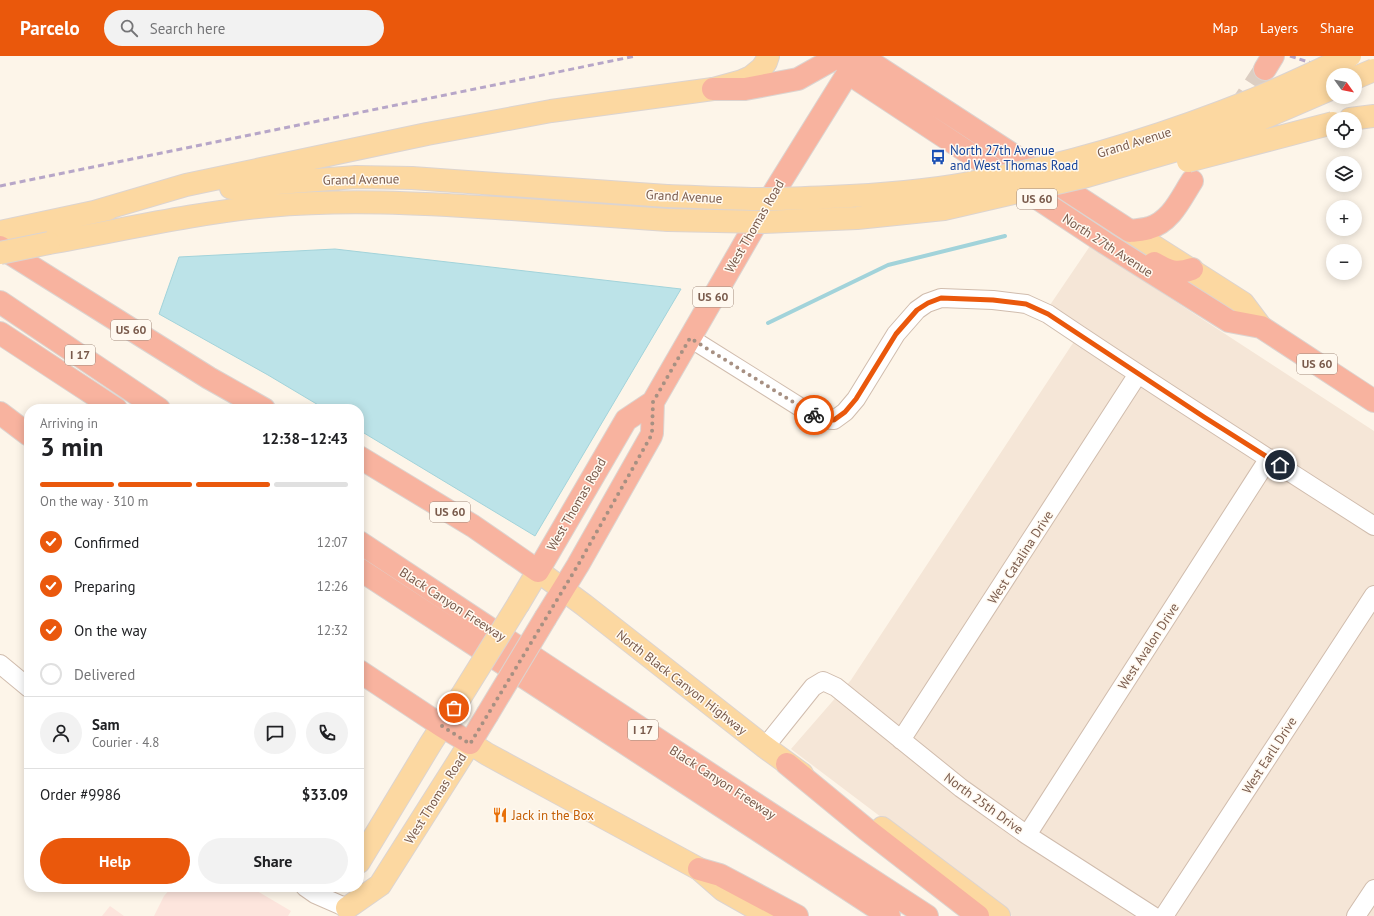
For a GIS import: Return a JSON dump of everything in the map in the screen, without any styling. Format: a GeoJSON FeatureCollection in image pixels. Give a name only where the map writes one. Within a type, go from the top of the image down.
{"type":"FeatureCollection","features":[{"type":"Feature","properties":{"kind":"highway"},"geometry":{"type":"LineString","coordinates":[[713,89],[745,89],[798,79],[849,60]]}},
{"type":"Feature","properties":{"kind":"highway","name":"North 27th Avenue"},"geometry":{"type":"LineString","coordinates":[[849,60],[1130,231]]}},
{"type":"Feature","properties":{"kind":"highway","name":"North 27th Avenue"},"geometry":{"type":"LineString","coordinates":[[849,60],[1105,243],[1229,321],[1261,327],[1374,401]]}},
{"type":"Feature","properties":{"kind":"highway","name":"West Thomas Road"},"geometry":{"type":"LineString","coordinates":[[538,571],[626,420],[653,402],[849,60]]}},
{"type":"Feature","properties":{"kind":"highway"},"geometry":{"type":"LineString","coordinates":[[1130,231],[1149,228],[1165,220],[1172,213],[1192,181]]}},
{"type":"Feature","properties":{"kind":"highway"},"geometry":{"type":"LineString","coordinates":[[1105,243],[1121,245],[1171,271],[1179,273],[1192,269]]}},
{"type":"Feature","properties":{"kind":"highway","name":"US 60"},"geometry":{"type":"LineString","coordinates":[[0,247],[209,378],[255,404]]}},
{"type":"Feature","properties":{"kind":"highway","name":"I 17"},"geometry":{"type":"LineString","coordinates":[[0,302],[152,404]]}},
{"type":"Feature","properties":{"kind":"highway"},"geometry":{"type":"LineString","coordinates":[[0,333],[108,404]]}},
{"type":"Feature","properties":{"kind":"highway"},"geometry":{"type":"LineString","coordinates":[[0,348],[85,404]]}},
{"type":"Feature","properties":{"kind":"highway","name":"West Thomas Road"},"geometry":{"type":"LineString","coordinates":[[470,744],[578,565],[651,436],[653,402]]}},
{"type":"Feature","properties":{"kind":"highway"},"geometry":{"type":"LineString","coordinates":[[0,413],[24,431]]}},
{"type":"Feature","properties":{"kind":"highway","name":"North Black Canyon Highway"},"geometry":{"type":"LineString","coordinates":[[364,460],[473,526],[538,571]]}},
{"type":"Feature","properties":{"kind":"highway","name":"Black Canyon Freeway"},"geometry":{"type":"LineString","coordinates":[[364,545],[927,916]]}},
{"type":"Feature","properties":{"kind":"highway"},"geometry":{"type":"LineString","coordinates":[[364,572],[889,916]]}},
{"type":"Feature","properties":{"kind":"highway","name":"I 17"},"geometry":{"type":"LineString","coordinates":[[364,586],[865,916]]}},
{"type":"Feature","properties":{"kind":"highway"},"geometry":{"type":"LineString","coordinates":[[364,674],[470,744]]}},
{"type":"Feature","properties":{"kind":"highway"},"geometry":{"type":"LineString","coordinates":[[787,764],[866,829],[978,916]]}},
{"type":"Feature","properties":{"kind":"highway"},"geometry":{"type":"LineString","coordinates":[[699,869],[720,875],[797,916]]}},
{"type":"Feature","properties":{"kind":"main road"},"geometry":{"type":"LineString","coordinates":[[94,212],[186,185],[419,135],[544,112],[713,89],[751,78],[762,68],[768,56]]}},
{"type":"Feature","properties":{"kind":"main road","name":"Grand Avenue"},"geometry":{"type":"LineString","coordinates":[[8,230],[94,212],[210,191],[278,183],[356,177],[412,178],[667,196],[768,199],[854,196],[936,188],[1014,174],[1091,155],[1182,127],[1252,100],[1350,56]]}},
{"type":"Feature","properties":{"kind":"main road"},"geometry":{"type":"LineString","coordinates":[[1362,75],[1374,70]]}},
{"type":"Feature","properties":{"kind":"main road","name":"Grand Avenue"},"geometry":{"type":"LineString","coordinates":[[0,253],[227,211],[269,206],[311,204],[442,204],[668,220],[764,222],[857,218],[944,209],[1087,176],[1191,146],[1245,126],[1326,91]]}},
{"type":"Feature","properties":{"kind":"main road"},"geometry":{"type":"LineString","coordinates":[[1362,118],[1374,116]]}},
{"type":"Feature","properties":{"kind":"main road"},"geometry":{"type":"LineString","coordinates":[[944,209],[1022,203],[1326,125]]}},
{"type":"Feature","properties":{"kind":"main road","name":"North 27th Avenue"},"geometry":{"type":"LineString","coordinates":[[1130,231],[1192,269],[1243,303],[1261,327]]}},
{"type":"Feature","properties":{"kind":"main road","name":"North Black Canyon Highway"},"geometry":{"type":"LineString","coordinates":[[538,571],[584,605],[787,764],[872,821],[999,916]]}},
{"type":"Feature","properties":{"kind":"main road","name":"West Thomas Road"},"geometry":{"type":"LineString","coordinates":[[364,854],[538,571]]}},
{"type":"Feature","properties":{"kind":"main road"},"geometry":{"type":"LineString","coordinates":[[470,744],[699,869],[723,890],[769,916]]}},
{"type":"Feature","properties":{"kind":"main road","name":"West Thomas Road"},"geometry":{"type":"LineString","coordinates":[[347,904],[380,885],[470,744]]}},
{"type":"Feature","properties":{"kind":"street"},"geometry":{"type":"LineString","coordinates":[[690,338],[820,419],[834,420],[845,412],[856,399],[896,334],[917,310],[928,303],[941,298],[993,300],[1026,304],[1048,314],[1204,417],[1374,526]]}},
{"type":"Feature","properties":{"kind":"street","name":"West Catalina Drive"},"geometry":{"type":"LineString","coordinates":[[901,740],[1138,374]]}},
{"type":"Feature","properties":{"kind":"street","name":"West Avalon Drive"},"geometry":{"type":"LineString","coordinates":[[1027,835],[1269,458]]}},
{"type":"Feature","properties":{"kind":"street","name":"West Earll Drive"},"geometry":{"type":"LineString","coordinates":[[1164,916],[1374,594]]}},
{"type":"Feature","properties":{"kind":"street"},"geometry":{"type":"LineString","coordinates":[[0,664],[24,684]]}},
{"type":"Feature","properties":{"kind":"street","name":"North 25th Drive"},"geometry":{"type":"LineString","coordinates":[[765,747],[813,687],[823,681],[836,687],[961,788],[1027,835],[1153,916]]}},
{"type":"Feature","properties":{"kind":"street"},"geometry":{"type":"LineString","coordinates":[[1356,916],[1374,889]]}},
{"type":"Feature","properties":{"kind":"street"},"geometry":{"type":"LineString","coordinates":[[312,892],[347,904]]}},
{"type":"Feature","properties":{"kind":"shaded area"},"geometry":{"type":"Polygon","coordinates":[[[1090,246],[1374,431],[1374,916],[1012,916],[791,749],[851,680],[1085,327],[1050,305],[1090,246]]]}},
{"type":"Feature","properties":{"kind":"shaded area"},"geometry":{"type":"Polygon","coordinates":[[[168,892],[259,892],[291,911],[288,916],[154,916],[168,892]]]}},
{"type":"Feature","properties":{"kind":"shaded area"},"geometry":{"type":"Polygon","coordinates":[[[110,906],[124,916],[102,916],[110,906]]]}},
{"type":"Feature","properties":{"kind":"water"},"geometry":{"type":"Polygon","coordinates":[[[335,249],[681,289],[535,536],[364,433],[364,404],[317,404],[159,314],[179,257],[335,249]]]}},
{"type":"Feature","properties":{"kind":"waterway"},"geometry":{"type":"LineString","coordinates":[[768,323],[888,265],[1005,236]]}},
{"type":"Feature","properties":{"kind":"tunnel"},"geometry":{"type":"LineString","coordinates":[[1236,113],[1265,69]]}},
{"type":"Feature","properties":{"kind":"railway"},"geometry":{"type":"LineString","coordinates":[[0,186],[636,56]]}},
{"type":"Feature","properties":{"kind":"railway"},"geometry":{"type":"LineString","coordinates":[[1290,56],[1327,68]]}},
{"type":"Feature","properties":{"kind":"railway"},"geometry":{"type":"LineString","coordinates":[[1362,79],[1374,83]]}},
{"type":"Feature","properties":{"kind":"way so far"},"geometry":{"type":"LineString","coordinates":[[454,708],[442,726],[470,744],[578,565],[651,436],[653,402],[690,338],[814,415]]}},
{"type":"Feature","properties":{"kind":"place","name":"North 27th Avenue and West Thomas Road"},"geometry":{"type":"Point","coordinates":[938,157]}},
{"type":"Feature","properties":{"kind":"place","name":"Jack in the Box"},"geometry":{"type":"Point","coordinates":[500,815]}},
{"type":"Feature","properties":{"kind":"route"},"geometry":{"type":"LineString","coordinates":[[814,415],[820,419],[834,420],[845,412],[856,399],[896,334],[917,310],[928,303],[941,298],[993,300],[1026,304],[1048,314],[1204,417],[1280,465]]}}]}
